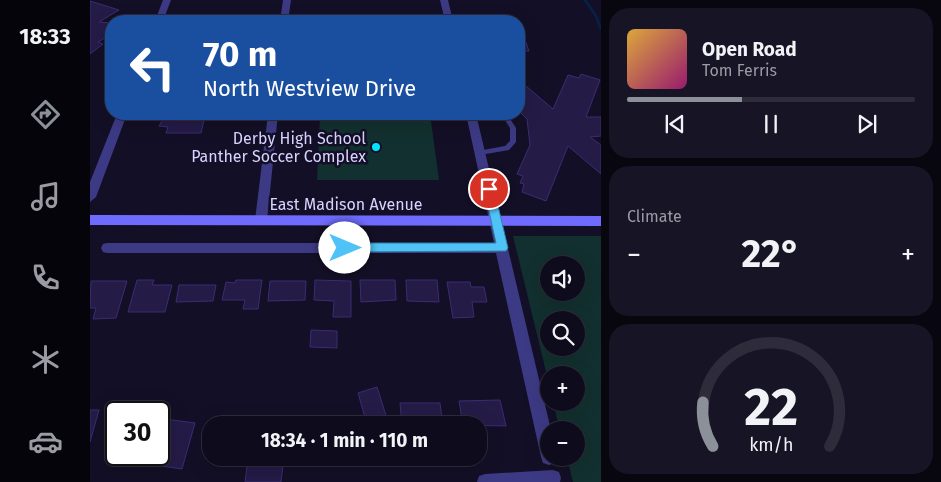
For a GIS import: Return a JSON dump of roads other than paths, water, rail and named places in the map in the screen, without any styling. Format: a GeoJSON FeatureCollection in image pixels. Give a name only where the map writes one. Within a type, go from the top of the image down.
{"type":"FeatureCollection","features":[{"type":"Feature","properties":{"kind":"main road","name":"East Madison Avenue"},"geometry":{"type":"LineString","coordinates":[[90,220],[601,221]]}},
{"type":"Feature","properties":{"kind":"street"},"geometry":{"type":"LineString","coordinates":[[161,15],[167,0]]}},
{"type":"Feature","properties":{"kind":"street"},"geometry":{"type":"LineString","coordinates":[[285,15],[287,0]]}},
{"type":"Feature","properties":{"kind":"street"},"geometry":{"type":"LineString","coordinates":[[444,0],[448,15]]}},
{"type":"Feature","properties":{"kind":"street"},"geometry":{"type":"LineString","coordinates":[[90,197],[120,120]]}},
{"type":"Feature","properties":{"kind":"street"},"geometry":{"type":"LineString","coordinates":[[261,220],[272,120]]}},
{"type":"Feature","properties":{"kind":"street"},"geometry":{"type":"LineString","coordinates":[[472,120],[541,421]]}},
{"type":"Feature","properties":{"kind":"street"},"geometry":{"type":"LineString","coordinates":[[107,248],[502,248]]}},
{"type":"Feature","properties":{"kind":"street"},"geometry":{"type":"LineString","coordinates":[[485,482],[554,480],[551,466]]}},
{"type":"Feature","properties":{"kind":"lane"},"geometry":{"type":"LineString","coordinates":[[480,153],[510,146],[514,135],[513,128],[508,120]]}},
{"type":"Feature","properties":{"kind":"waterway"},"geometry":{"type":"LineString","coordinates":[[585,0],[596,16],[601,29]]}},
{"type":"Feature","properties":{"kind":"place","name":"Derby High School Panther Soccer Complex"},"geometry":{"type":"Point","coordinates":[376,147]}}]}
